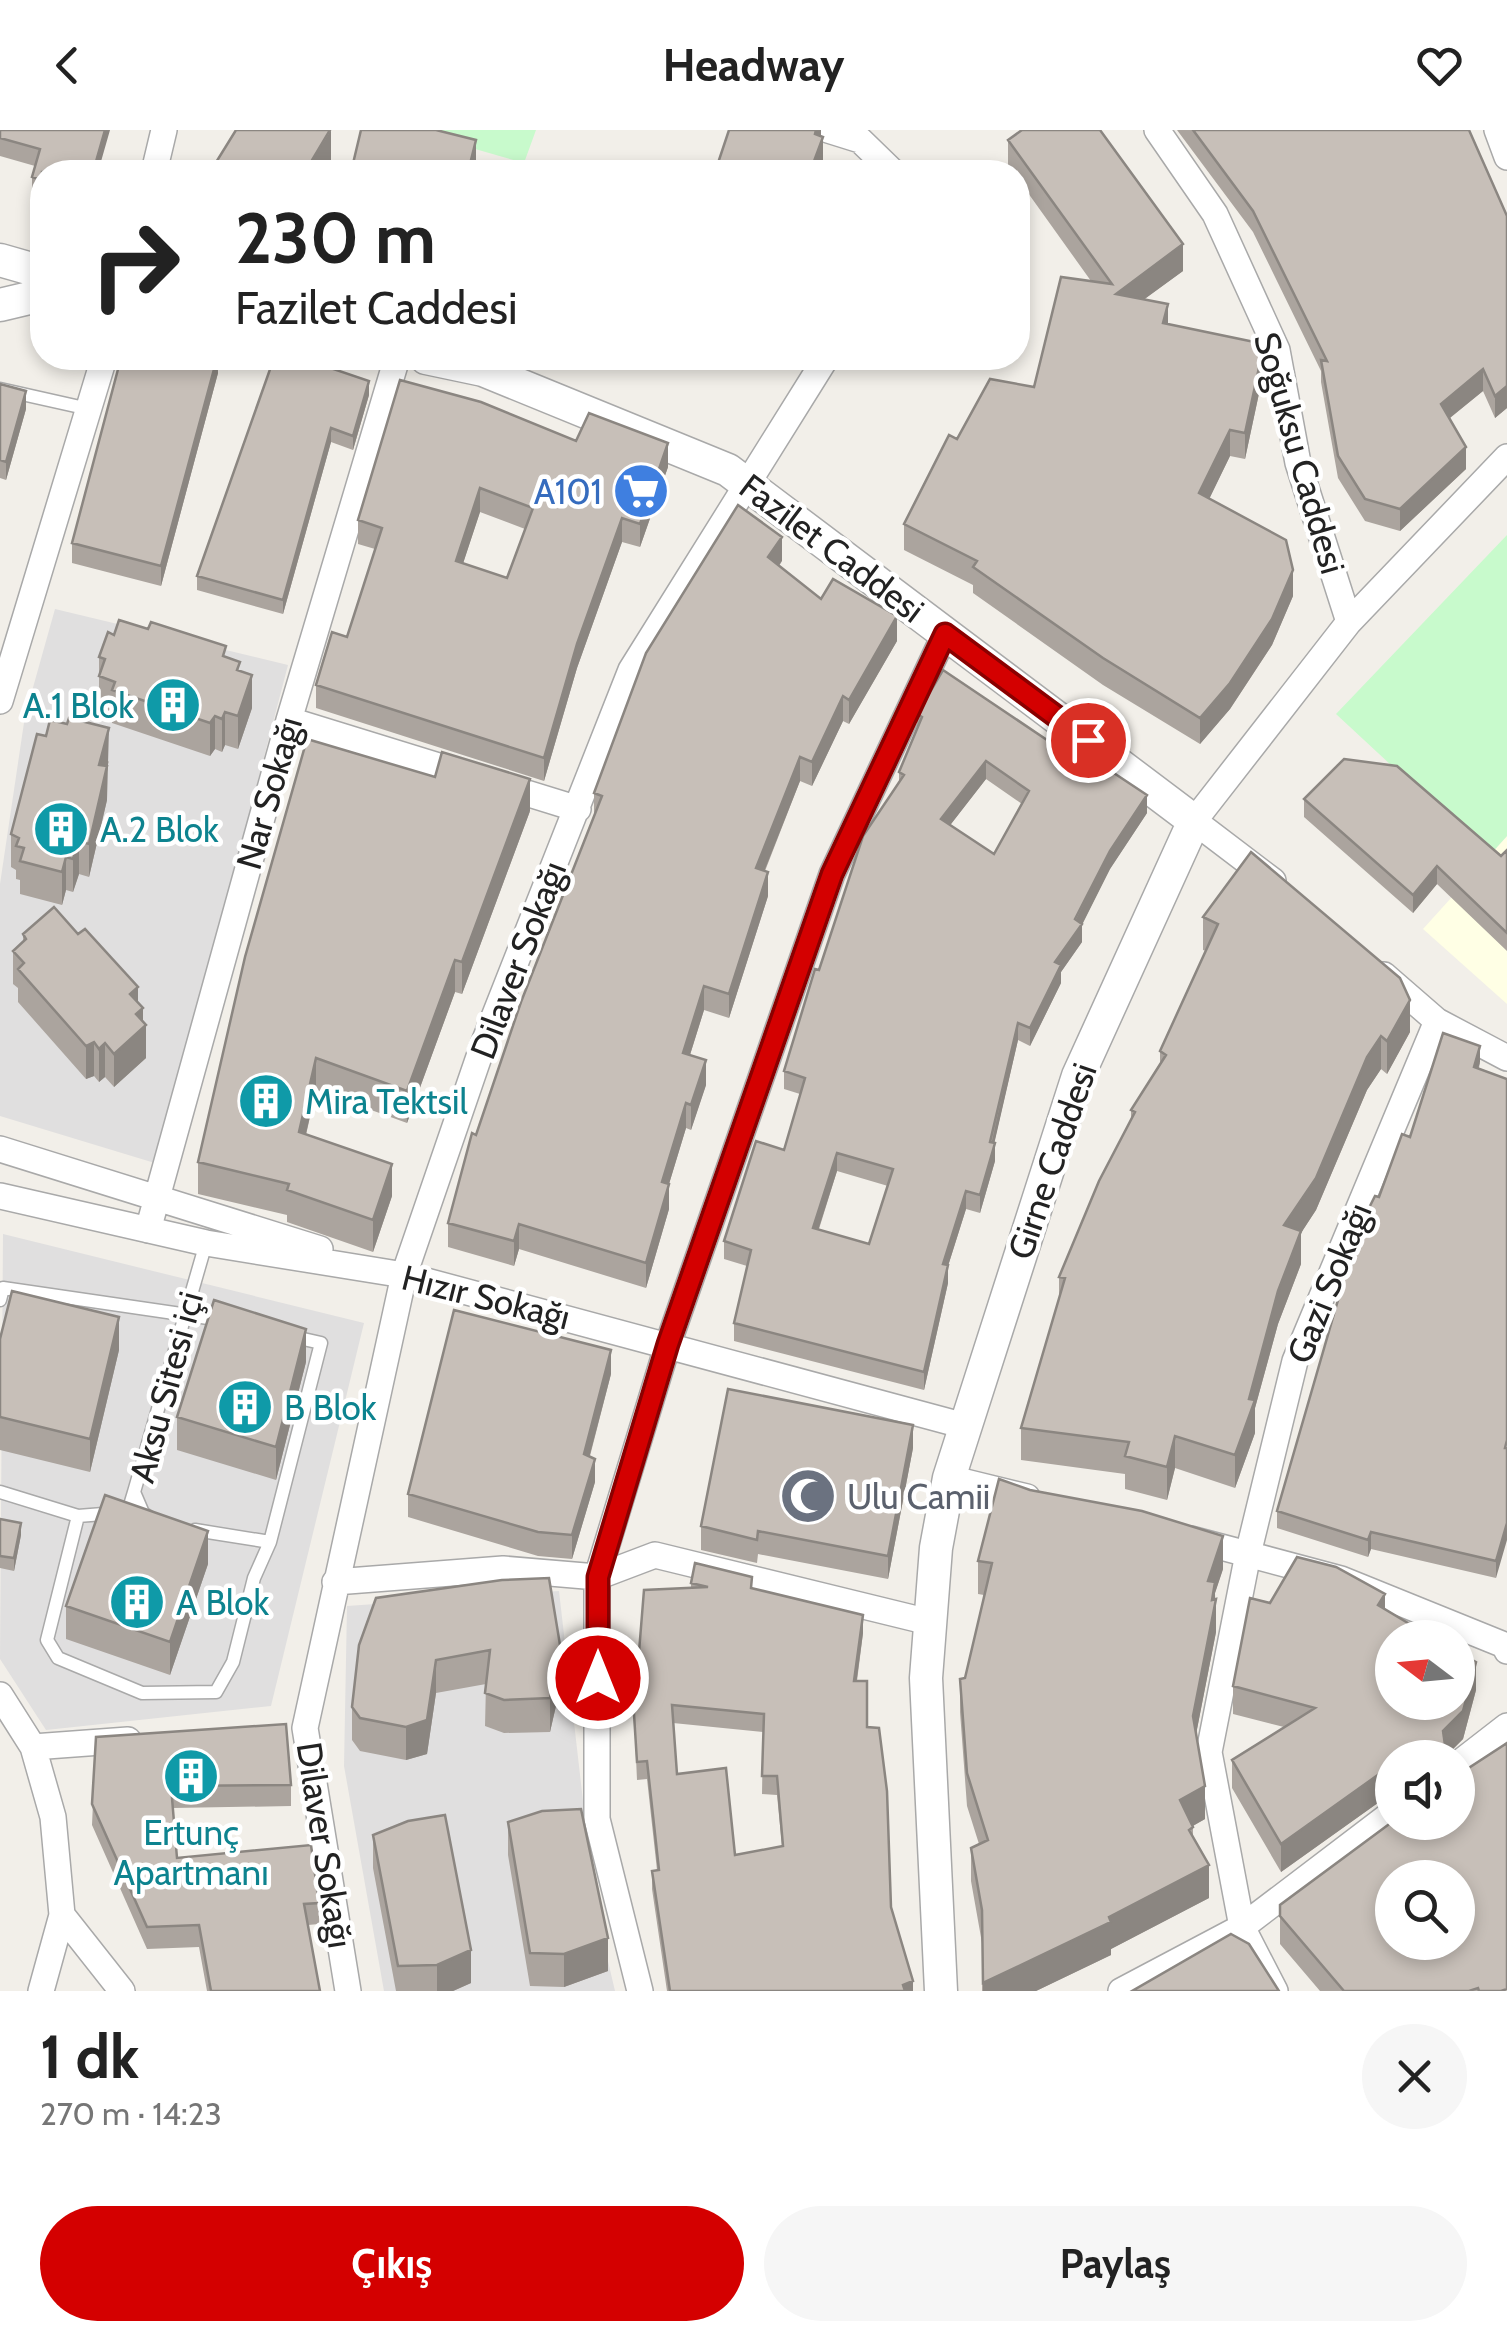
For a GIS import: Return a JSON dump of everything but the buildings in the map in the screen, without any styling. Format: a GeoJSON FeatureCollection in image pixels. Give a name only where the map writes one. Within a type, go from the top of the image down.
{"type":"FeatureCollection","features":[{"type":"Feature","properties":{"kind":"street"},"geometry":{"type":"LineString","coordinates":[[157,160],[164,130]]}},
{"type":"Feature","properties":{"kind":"street"},"geometry":{"type":"LineString","coordinates":[[828,130],[860,140],[881,160]]}},
{"type":"Feature","properties":{"kind":"street","name":"Soğuksu Caddesi"},"geometry":{"type":"LineString","coordinates":[[1157,130],[1215,214],[1277,350],[1298,463],[1348,622]]}},
{"type":"Feature","properties":{"kind":"street"},"geometry":{"type":"LineString","coordinates":[[1497,130],[1507,157]]}},
{"type":"Feature","properties":{"kind":"street"},"geometry":{"type":"LineString","coordinates":[[0,260],[30,269]]}},
{"type":"Feature","properties":{"kind":"street"},"geometry":{"type":"LineString","coordinates":[[0,306],[30,298]]}},
{"type":"Feature","properties":{"kind":"street"},"geometry":{"type":"LineString","coordinates":[[0,701],[100,370]]}},
{"type":"Feature","properties":{"kind":"street","name":"Nar Sokağı"},"geometry":{"type":"LineString","coordinates":[[148,1230],[290,720],[393,370]]}},
{"type":"Feature","properties":{"kind":"street","name":"Fazilet Caddesi"},"geometry":{"type":"LineString","coordinates":[[483,370],[728,470],[1194,821]]}},
{"type":"Feature","properties":{"kind":"street","name":"Dilaver Sokağı"},"geometry":{"type":"LineString","coordinates":[[348,1991],[296,1728],[336,1582],[404,1275],[483,1045],[631,670],[818,370]]}},
{"type":"Feature","properties":{"kind":"street","name":"Girne Caddesi"},"geometry":{"type":"LineString","coordinates":[[942,1991],[926,1678],[936,1548],[949,1478],[1078,1076],[1194,821],[1348,622],[1507,458]]}},
{"type":"Feature","properties":{"kind":"street"},"geometry":{"type":"LineString","coordinates":[[640,1991],[598,1819],[598,1577],[668,1344],[832,874],[945,634]]}},
{"type":"Feature","properties":{"kind":"street"},"geometry":{"type":"LineString","coordinates":[[290,720],[578,809]]}},
{"type":"Feature","properties":{"kind":"street"},"geometry":{"type":"LineString","coordinates":[[1194,821],[1288,893]]}},
{"type":"Feature","properties":{"kind":"street"},"geometry":{"type":"LineString","coordinates":[[1362,957],[1437,1021],[1507,1058]]}},
{"type":"Feature","properties":{"kind":"street","name":"Gazi Sokağı"},"geometry":{"type":"LineString","coordinates":[[1276,1991],[1242,1926],[1209,1752],[1248,1554],[1296,1361],[1437,1021]]}},
{"type":"Feature","properties":{"kind":"street"},"geometry":{"type":"LineString","coordinates":[[0,1149],[404,1275]]}},
{"type":"Feature","properties":{"kind":"street","name":"Hızır Sokağı"},"geometry":{"type":"LineString","coordinates":[[0,1196],[206,1244],[404,1275],[965,1426]]}},
{"type":"Feature","properties":{"kind":"street"},"geometry":{"type":"LineString","coordinates":[[949,1478],[1061,1506]]}},
{"type":"Feature","properties":{"kind":"street"},"geometry":{"type":"LineString","coordinates":[[1174,1535],[1341,1579],[1506,1643]]}},
{"type":"Feature","properties":{"kind":"street"},"geometry":{"type":"LineString","coordinates":[[336,1582],[504,1570],[598,1577],[655,1555],[930,1622]]}},
{"type":"Feature","properties":{"kind":"street"},"geometry":{"type":"LineString","coordinates":[[0,1695],[33,1748],[54,1817],[62,1914],[41,1991]]}},
{"type":"Feature","properties":{"kind":"street"},"geometry":{"type":"LineString","coordinates":[[1475,1751],[1507,1726]]}},
{"type":"Feature","properties":{"kind":"street"},"geometry":{"type":"LineString","coordinates":[[33,1748],[159,1738]]}},
{"type":"Feature","properties":{"kind":"street"},"geometry":{"type":"LineString","coordinates":[[1121,1991],[1242,1926],[1375,1826]]}},
{"type":"Feature","properties":{"kind":"street"},"geometry":{"type":"LineString","coordinates":[[62,1914],[122,1991]]}},
{"type":"Feature","properties":{"kind":"lane"},"geometry":{"type":"LineString","coordinates":[[0,388],[89,409]]}},
{"type":"Feature","properties":{"kind":"lane","name":"Aksu Sitesi içi"},"geometry":{"type":"LineString","coordinates":[[160,1524],[144,1513],[134,1492],[206,1244]]}},
{"type":"Feature","properties":{"kind":"lane"},"geometry":{"type":"LineString","coordinates":[[2,1294],[186,1312],[244,1326]]}},
{"type":"Feature","properties":{"kind":"lane"},"geometry":{"type":"LineString","coordinates":[[78,1516],[47,1640],[58,1658],[142,1693],[216,1692],[233,1662],[254,1578],[270,1542],[322,1343],[283,1334]]}},
{"type":"Feature","properties":{"kind":"lane"},"geometry":{"type":"LineString","coordinates":[[0,1492],[78,1516],[128,1512],[134,1492]]}},
{"type":"Feature","properties":{"kind":"lane","name":"Aksu Sitesi içi"},"geometry":{"type":"LineString","coordinates":[[178,1527],[270,1542]]}},
{"type":"Feature","properties":{"kind":"shaded area"},"geometry":{"type":"Polygon","coordinates":[[[55,609],[288,665],[158,1164],[0,1116],[0,884],[25,716],[55,609]]]}},
{"type":"Feature","properties":{"kind":"shaded area"},"geometry":{"type":"Polygon","coordinates":[[[1507,836],[1507,1004],[1423,929],[1507,836]]]}},
{"type":"Feature","properties":{"kind":"shaded area"},"geometry":{"type":"Polygon","coordinates":[[[3,1234],[364,1323],[271,1706],[46,1730],[0,1659],[3,1234]]]}},
{"type":"Feature","properties":{"kind":"shaded area"},"geometry":{"type":"Polygon","coordinates":[[[559,1591],[595,1906],[615,1991],[384,1991],[344,1766],[347,1606],[559,1591]]]}},
{"type":"Feature","properties":{"kind":"green space"},"geometry":{"type":"Polygon","coordinates":[[[409,130],[536,130],[525,160],[409,130]]]}},
{"type":"Feature","properties":{"kind":"green space"},"geometry":{"type":"Polygon","coordinates":[[[1507,535],[1507,836],[1489,856],[1336,714],[1507,535]]]}},
{"type":"Feature","properties":{"kind":"place","name":"A101"},"geometry":{"type":"Point","coordinates":[641,491]}},
{"type":"Feature","properties":{"kind":"place","name":"A.1 Blok"},"geometry":{"type":"Point","coordinates":[173,705]}},
{"type":"Feature","properties":{"kind":"place","name":"A.2 Blok"},"geometry":{"type":"Point","coordinates":[61,829]}},
{"type":"Feature","properties":{"kind":"place","name":"Mira Tektsil"},"geometry":{"type":"Point","coordinates":[266,1101]}},
{"type":"Feature","properties":{"kind":"place","name":"B Blok"},"geometry":{"type":"Point","coordinates":[245,1407]}},
{"type":"Feature","properties":{"kind":"place","name":"Ulu Camii"},"geometry":{"type":"Point","coordinates":[808,1496]}},
{"type":"Feature","properties":{"kind":"place","name":"A Blok"},"geometry":{"type":"Point","coordinates":[137,1602]}},
{"type":"Feature","properties":{"kind":"place","name":"Ertunç Apartmanı"},"geometry":{"type":"Point","coordinates":[191,1776]}},
{"type":"Feature","properties":{"kind":"route"},"geometry":{"type":"LineString","coordinates":[[598,1678],[598,1577],[668,1344],[832,874],[945,634],[1088,740]]}}]}
